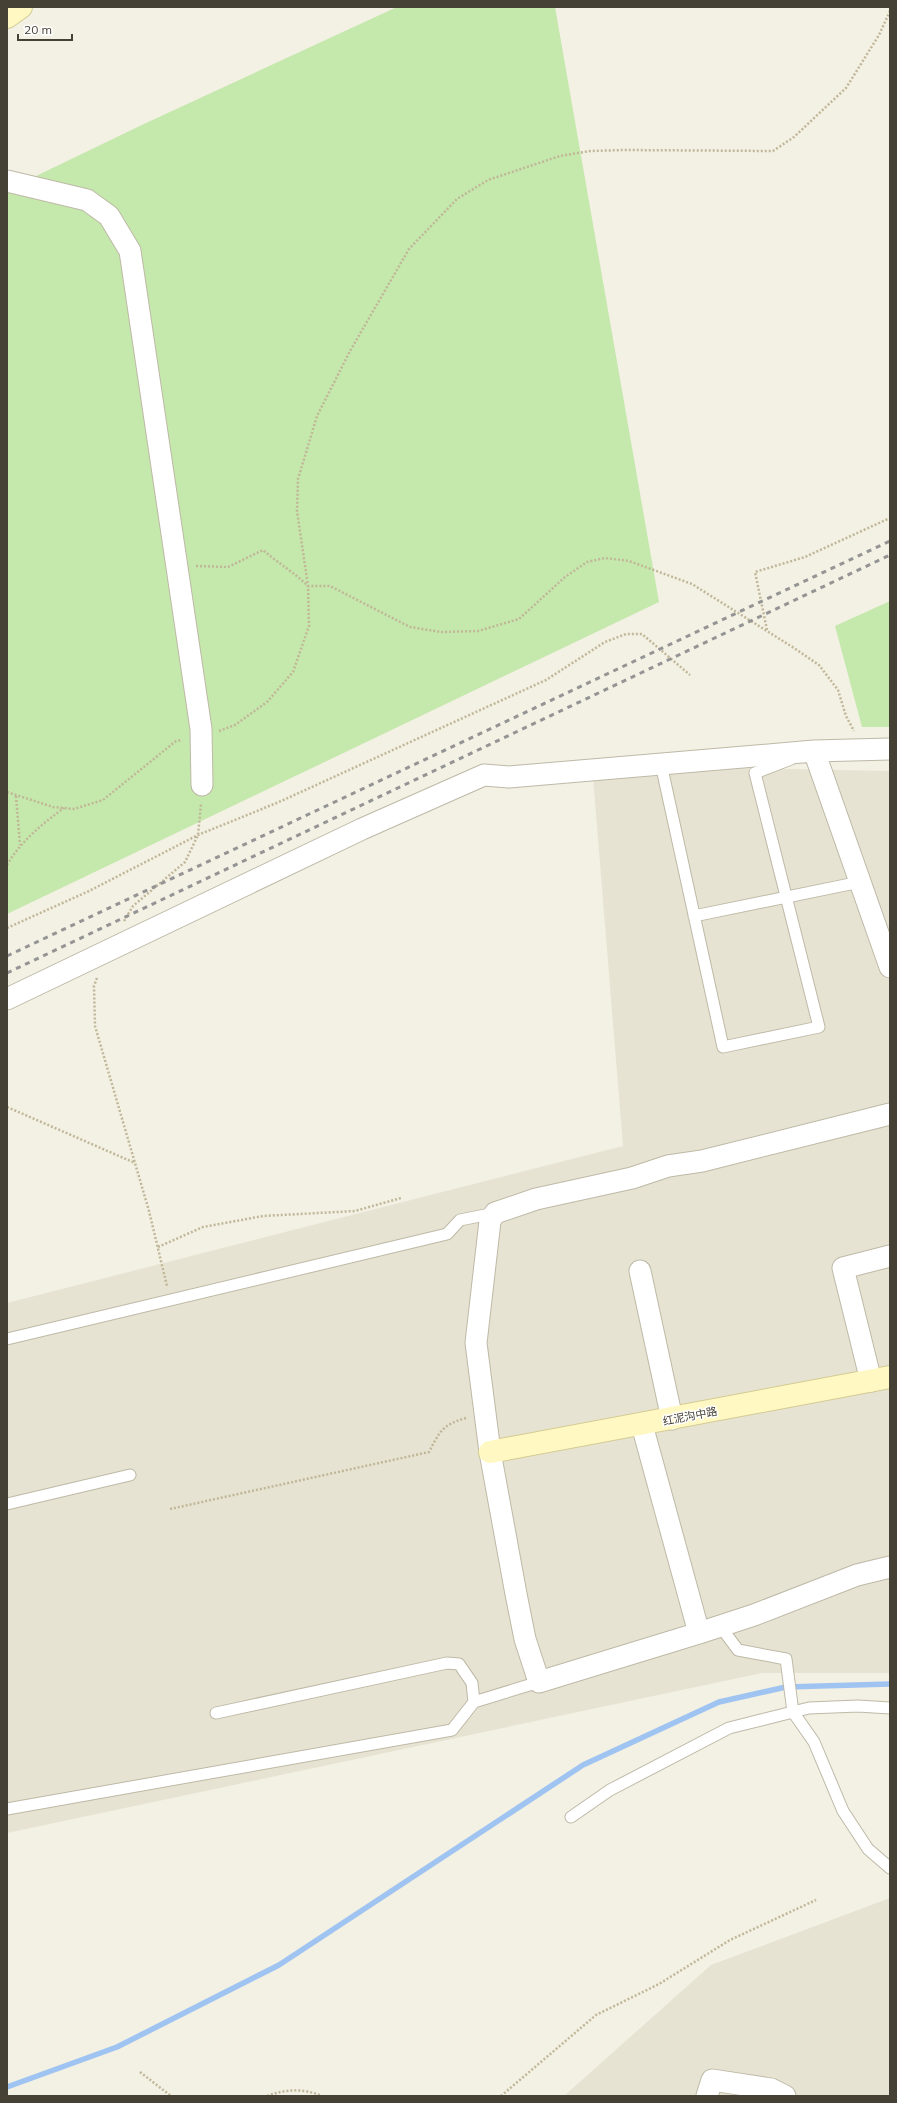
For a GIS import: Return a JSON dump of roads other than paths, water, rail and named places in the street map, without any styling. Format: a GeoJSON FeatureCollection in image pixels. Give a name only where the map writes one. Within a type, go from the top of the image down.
{"type":"FeatureCollection","features":[{"type":"Feature","properties":{"kind":"street"},"geometry":{"type":"LineString","coordinates":[[7,17],[21,7]]}},
{"type":"Feature","properties":{"kind":"street"},"geometry":{"type":"LineString","coordinates":[[7,181],[88,200],[109,216],[130,251],[201,737],[202,785]]}},
{"type":"Feature","properties":{"kind":"street"},"geometry":{"type":"LineString","coordinates":[[814,750],[890,967]]}},
{"type":"Feature","properties":{"kind":"street"},"geometry":{"type":"LineString","coordinates":[[7,999],[362,829],[484,775],[510,777],[814,750],[884,750]]}},
{"type":"Feature","properties":{"kind":"street"},"geometry":{"type":"LineString","coordinates":[[890,1114],[702,1161],[668,1166],[632,1178],[536,1199],[495,1213],[490,1221],[476,1342],[490,1452],[525,1639],[539,1682],[754,1615],[857,1575],[890,1567]]}},
{"type":"Feature","properties":{"kind":"street"},"geometry":{"type":"LineString","coordinates":[[880,1379],[843,1268],[890,1256]]}},
{"type":"Feature","properties":{"kind":"street"},"geometry":{"type":"LineString","coordinates":[[640,1271],[672,1419]]}},
{"type":"Feature","properties":{"kind":"street","name":"红泥沟中路"},"geometry":{"type":"LineString","coordinates":[[490,1452],[642,1425],[880,1379]]}},
{"type":"Feature","properties":{"kind":"street"},"geometry":{"type":"LineString","coordinates":[[642,1425],[699,1633]]}},
{"type":"Feature","properties":{"kind":"street"},"geometry":{"type":"LineString","coordinates":[[707,2096],[712,2080],[771,2089],[785,2096]]}},
{"type":"Feature","properties":{"kind":"lane"},"geometry":{"type":"LineString","coordinates":[[661,764],[723,1047],[819,1027],[755,773],[814,750]]}},
{"type":"Feature","properties":{"kind":"lane"},"geometry":{"type":"LineString","coordinates":[[694,916],[860,882]]}},
{"type":"Feature","properties":{"kind":"lane"},"geometry":{"type":"LineString","coordinates":[[7,1339],[447,1234],[460,1220],[495,1213]]}},
{"type":"Feature","properties":{"kind":"lane"},"geometry":{"type":"LineString","coordinates":[[7,1504],[130,1475]]}},
{"type":"Feature","properties":{"kind":"lane"},"geometry":{"type":"LineString","coordinates":[[720,1626],[738,1650],[786,1659],[793,1712],[814,1742],[843,1811],[868,1849],[890,1868]]}},
{"type":"Feature","properties":{"kind":"lane"},"geometry":{"type":"LineString","coordinates":[[216,1713],[447,1663],[459,1664],[472,1683],[474,1702]]}},
{"type":"Feature","properties":{"kind":"lane"},"geometry":{"type":"LineString","coordinates":[[7,1809],[452,1730],[474,1702],[539,1682]]}},
{"type":"Feature","properties":{"kind":"lane"},"geometry":{"type":"LineString","coordinates":[[571,1817],[610,1790],[729,1728],[809,1708],[858,1706],[890,1708]]}},
{"type":"Feature","properties":{"kind":"waterway"},"geometry":{"type":"LineString","coordinates":[[7,2087],[117,2047],[279,1965],[583,1765],[719,1702],[786,1687],[890,1684]]}},
{"type":"Feature","properties":{"kind":"railway"},"geometry":{"type":"LineString","coordinates":[[7,956],[890,541]]}},
{"type":"Feature","properties":{"kind":"railway"},"geometry":{"type":"LineString","coordinates":[[7,973],[890,555]]}}]}
